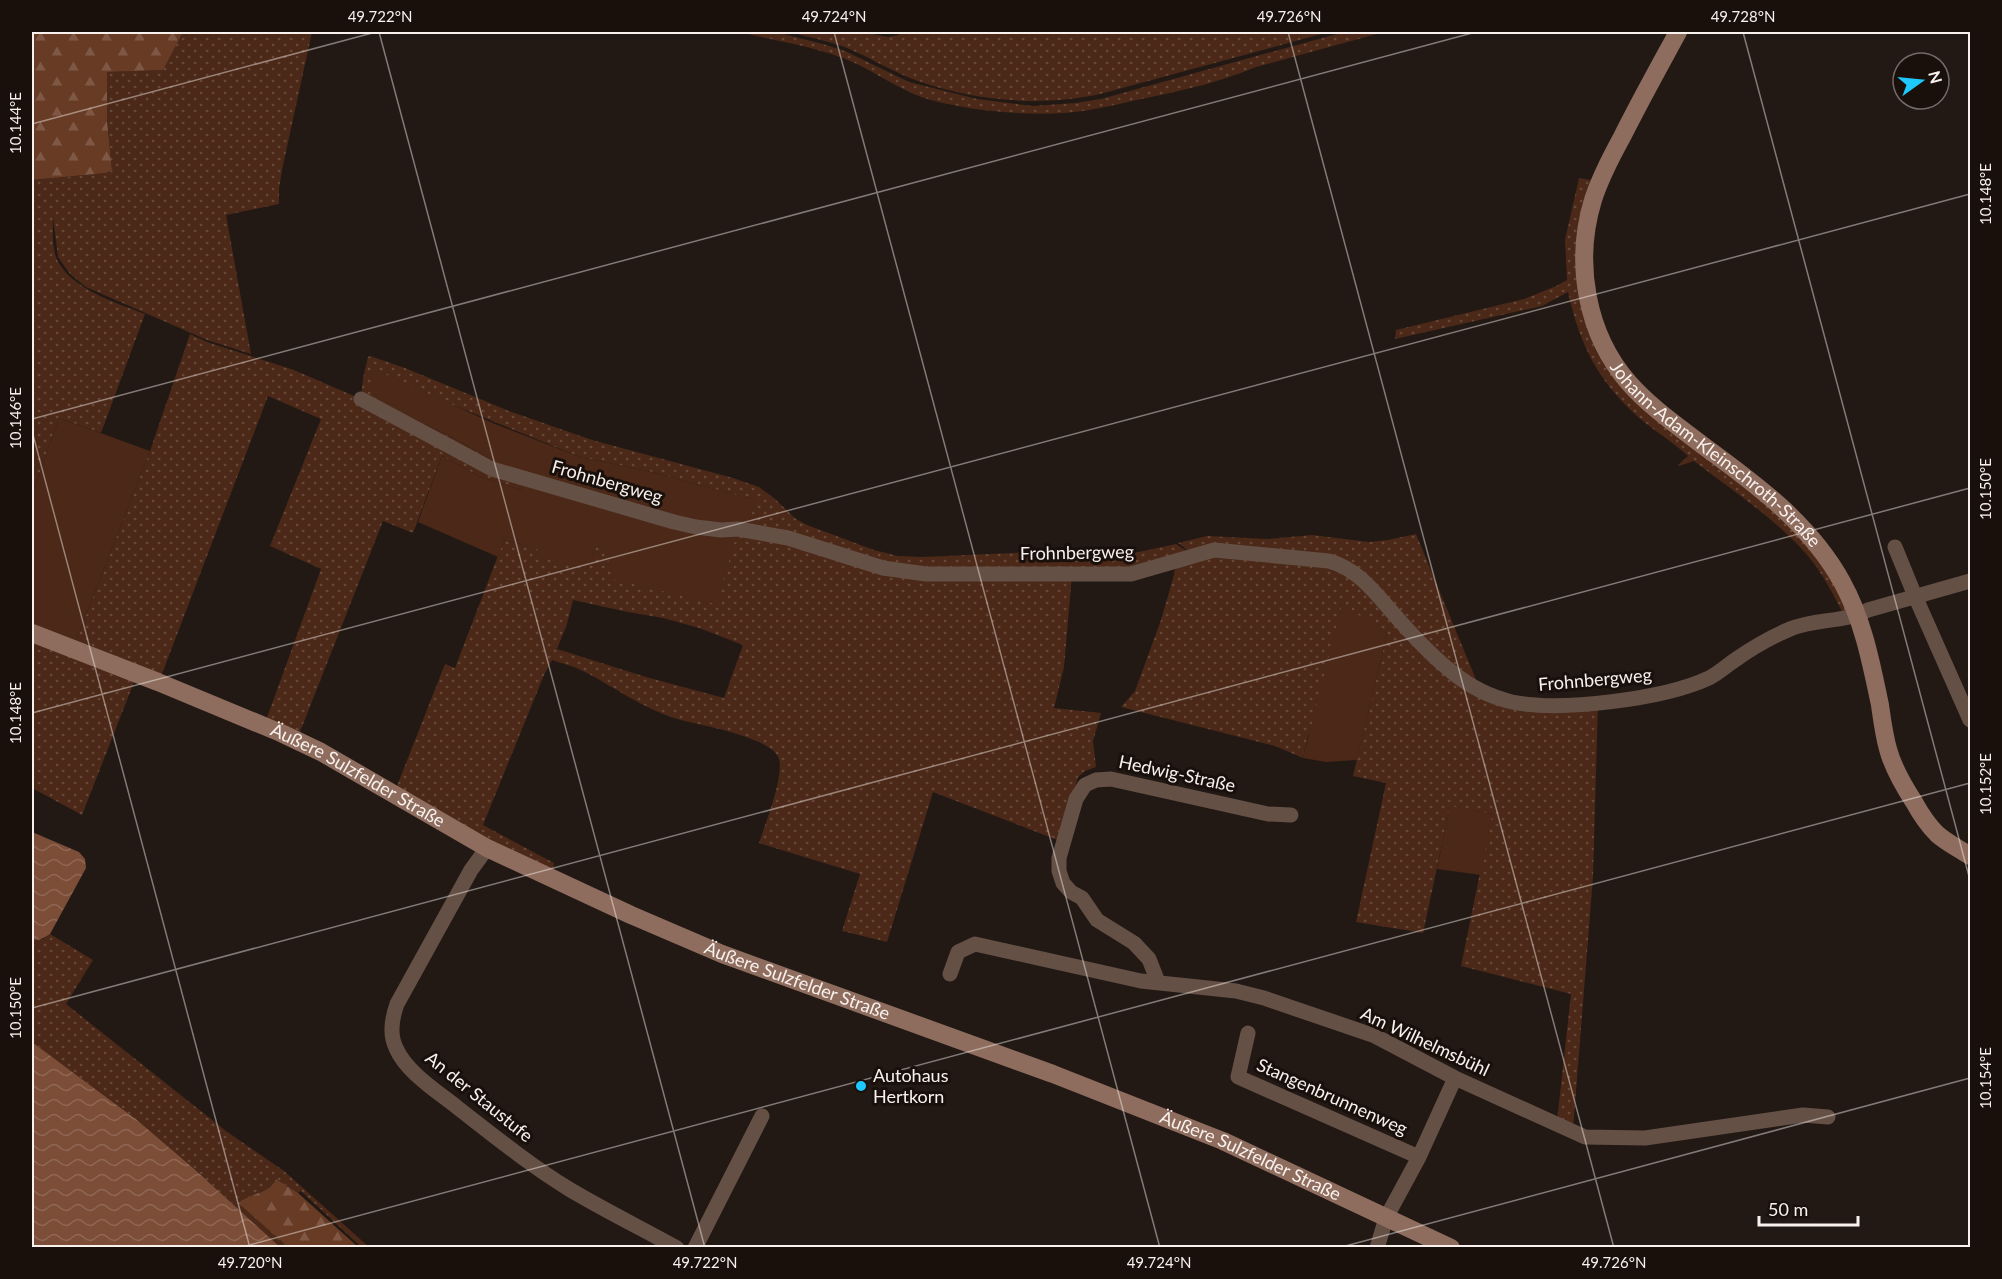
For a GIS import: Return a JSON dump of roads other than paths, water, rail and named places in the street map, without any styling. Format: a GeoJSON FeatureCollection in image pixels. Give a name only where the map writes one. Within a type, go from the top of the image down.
{"type":"FeatureCollection","features":[{"type":"Feature","properties":{"kind":"main road","name":"Johann-Adam-Kleinschroth-Straße"},"geometry":{"type":"LineString","coordinates":[[1678,32],[1612,156],[1593,201],[1584,252],[1585,280],[1594,322],[1613,361],[1629,383],[1655,408],[1787,511],[1815,541],[1835,569],[1858,615],[1872,667],[1888,749],[1900,780],[1922,815],[1938,834],[1971,856]]}},
{"type":"Feature","properties":{"kind":"main road","name":"Äußere Sulzfelder Straße"},"geometry":{"type":"LineString","coordinates":[[32,633],[159,682],[281,733],[321,752],[487,848],[559,883],[722,954],[1053,1074],[1222,1141],[1451,1248]]}},
{"type":"Feature","properties":{"kind":"street","name":"Frohnbergweg"},"geometry":{"type":"LineString","coordinates":[[361,399],[472,459],[511,475],[674,522],[721,530],[738,529],[788,538],[857,561],[906,572],[953,575],[1131,574],[1214,550],[1329,561],[1358,574],[1410,633],[1453,673],[1500,699],[1529,705],[1584,704],[1677,690],[1718,673],[1748,651],[1790,629],[1826,619],[1838,620],[1858,615],[1868,610],[1971,581]]}},
{"type":"Feature","properties":{"kind":"street"},"geometry":{"type":"LineString","coordinates":[[1895,547],[1971,720]]}},
{"type":"Feature","properties":{"kind":"street","name":"Hedwig-Straße"},"geometry":{"type":"LineString","coordinates":[[1158,982],[1149,959],[1134,943],[1097,920],[1082,898],[1071,892],[1063,883],[1059,871],[1059,858],[1076,799],[1085,786],[1096,780],[1112,778],[1268,814],[1291,815]]}},
{"type":"Feature","properties":{"kind":"street","name":"An der Staustufe"},"geometry":{"type":"LineString","coordinates":[[487,848],[471,870],[397,1004],[392,1028],[395,1047],[401,1058],[426,1084],[513,1150],[569,1189],[677,1248]]}},
{"type":"Feature","properties":{"kind":"street","name":"Am Wilhelmsbühl"},"geometry":{"type":"LineString","coordinates":[[950,974],[958,952],[975,944],[1142,981],[1236,991],[1264,998],[1375,1036],[1455,1078],[1585,1137],[1645,1138],[1803,1115],[1828,1117]]}},
{"type":"Feature","properties":{"kind":"street","name":"Stangenbrunnenweg"},"geometry":{"type":"LineString","coordinates":[[1248,1033],[1238,1077],[1419,1157]]}},
{"type":"Feature","properties":{"kind":"street","name":"Stangenbrunnenweg"},"geometry":{"type":"LineString","coordinates":[[1377,1248],[1386,1218],[1419,1157],[1455,1078]]}},
{"type":"Feature","properties":{"kind":"street"},"geometry":{"type":"LineString","coordinates":[[695,1248],[762,1116]]}},
{"type":"Feature","properties":{"kind":"water"},"geometry":{"type":"Polygon","coordinates":[[[32,832],[79,852],[85,859],[86,868],[50,934],[37,940],[32,939],[32,832]]]}},
{"type":"Feature","properties":{"kind":"water"},"geometry":{"type":"Polygon","coordinates":[[[32,1042],[137,1120],[280,1247],[32,1247],[32,1042]]]}},
{"type":"Feature","properties":{"kind":"place","name":"Autohaus Hertkorn"},"geometry":{"type":"Point","coordinates":[861,1086]}}]}
